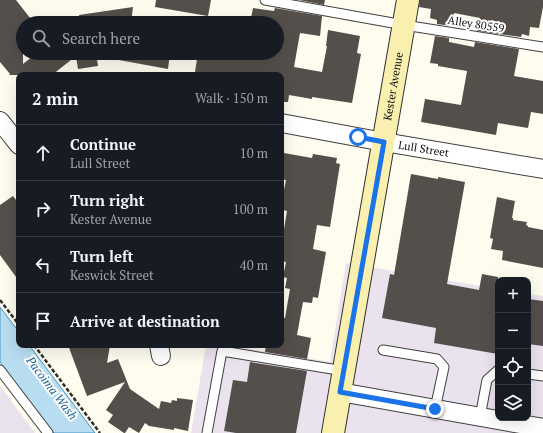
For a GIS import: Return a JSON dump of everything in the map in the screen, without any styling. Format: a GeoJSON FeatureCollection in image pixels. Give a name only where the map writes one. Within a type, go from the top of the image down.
{"type":"FeatureCollection","features":[{"type":"Feature","properties":{"kind":"street","name":"Kester Avenue"},"geometry":{"type":"LineString","coordinates":[[333,433],[408,0]]}},
{"type":"Feature","properties":{"kind":"street"},"geometry":{"type":"LineString","coordinates":[[0,121],[16,137]]}},
{"type":"Feature","properties":{"kind":"street","name":"Lull Street"},"geometry":{"type":"LineString","coordinates":[[284,124],[543,169]]}},
{"type":"Feature","properties":{"kind":"street"},"geometry":{"type":"LineString","coordinates":[[342,381],[435,409],[543,428]]}},
{"type":"Feature","properties":{"kind":"lane","name":"Alley 80559"},"geometry":{"type":"LineString","coordinates":[[265,0],[543,47]]}},
{"type":"Feature","properties":{"kind":"lane"},"geometry":{"type":"LineString","coordinates":[[383,350],[437,359],[444,367],[435,409]]}},
{"type":"Feature","properties":{"kind":"lane"},"geometry":{"type":"LineString","coordinates":[[207,433],[222,351],[342,381]]}},
{"type":"Feature","properties":{"kind":"lane"},"geometry":{"type":"LineString","coordinates":[[0,370],[48,433]]}},
{"type":"Feature","properties":{"kind":"lane"},"geometry":{"type":"LineString","coordinates":[[480,417],[487,380],[495,373]]}},
{"type":"Feature","properties":{"kind":"lane"},"geometry":{"type":"LineString","coordinates":[[531,374],[543,376]]}},
{"type":"Feature","properties":{"kind":"path"},"geometry":{"type":"LineString","coordinates":[[0,300],[16,322]]}},
{"type":"Feature","properties":{"kind":"path"},"geometry":{"type":"LineString","coordinates":[[36,348],[100,433]]}},
{"type":"Feature","properties":{"kind":"shaded area"},"geometry":{"type":"Polygon","coordinates":[[[346,263],[495,288],[495,421],[531,421],[531,294],[543,296],[543,433],[191,433],[205,348],[245,348],[330,362],[346,263]]]}},
{"type":"Feature","properties":{"kind":"shaded area"},"geometry":{"type":"Polygon","coordinates":[[[0,386],[35,433],[0,433],[0,386]]]}},
{"type":"Feature","properties":{"kind":"water","name":"Pacoima Wash"},"geometry":{"type":"Polygon","coordinates":[[[0,307],[16,328],[16,348],[31,348],[95,433],[54,433],[0,362],[0,307]]]}},
{"type":"Feature","properties":{"kind":"building"},"geometry":{"type":"Polygon","coordinates":[[[0,0],[16,0],[29,16],[16,16],[16,60],[23,60],[23,64],[28,60],[71,60],[56,72],[16,72],[16,75],[9,75],[10,74],[0,62],[0,0]]]}},
{"type":"Feature","properties":{"kind":"building"},"geometry":{"type":"Polygon","coordinates":[[[156,0],[211,0],[208,16],[155,7],[156,0]]]}},
{"type":"Feature","properties":{"kind":"building"},"geometry":{"type":"Polygon","coordinates":[[[299,0],[325,0],[324,5],[299,0]]]}},
{"type":"Feature","properties":{"kind":"building"},"geometry":{"type":"Polygon","coordinates":[[[420,0],[543,0],[543,7],[539,28],[530,27],[529,36],[522,34],[521,37],[477,31],[480,18],[454,13],[452,26],[437,24],[437,20],[430,18],[431,9],[419,7],[420,0]]]}},
{"type":"Feature","properties":{"kind":"building"},"geometry":{"type":"Polygon","coordinates":[[[133,7],[132,16],[79,15],[133,7]]]}},
{"type":"Feature","properties":{"kind":"building"},"geometry":{"type":"Polygon","coordinates":[[[253,8],[274,11],[275,8],[322,16],[320,36],[300,33],[294,67],[322,72],[327,46],[328,30],[360,36],[357,53],[361,54],[352,103],[289,95],[288,102],[284,102],[284,72],[195,72],[197,60],[284,60],[284,16],[251,16],[253,8]]]}},
{"type":"Feature","properties":{"kind":"building"},"geometry":{"type":"Polygon","coordinates":[[[435,36],[449,38],[449,42],[474,47],[475,42],[519,49],[514,76],[543,81],[543,114],[531,112],[528,128],[498,123],[496,135],[421,122],[425,99],[461,105],[467,71],[438,66],[438,64],[430,63],[435,36]]]}},
{"type":"Feature","properties":{"kind":"building"},"geometry":{"type":"Polygon","coordinates":[[[77,60],[97,60],[98,66],[78,69],[77,60]]]}},
{"type":"Feature","properties":{"kind":"building"},"geometry":{"type":"Polygon","coordinates":[[[119,60],[169,60],[168,69],[119,60]]]}},
{"type":"Feature","properties":{"kind":"building"},"geometry":{"type":"Polygon","coordinates":[[[284,153],[312,158],[313,154],[337,158],[336,163],[340,164],[330,227],[317,225],[313,249],[326,252],[318,298],[313,297],[312,303],[303,302],[297,335],[311,338],[307,359],[265,352],[266,348],[284,348],[284,318],[290,289],[285,288],[287,278],[284,277],[286,262],[284,262],[284,230],[287,211],[284,210],[284,190],[286,180],[284,180],[284,153]]]}},
{"type":"Feature","properties":{"kind":"building"},"geometry":{"type":"Polygon","coordinates":[[[411,174],[465,182],[447,284],[479,290],[482,274],[498,277],[495,277],[495,353],[434,343],[436,328],[382,318],[390,274],[394,275],[411,174]]]}},
{"type":"Feature","properties":{"kind":"building"},"geometry":{"type":"Polygon","coordinates":[[[13,196],[16,200],[16,277],[0,255],[0,205],[13,196]]]}},
{"type":"Feature","properties":{"kind":"building"},"geometry":{"type":"Polygon","coordinates":[[[497,197],[515,201],[512,218],[513,220],[527,222],[526,225],[528,227],[543,230],[543,268],[502,260],[503,251],[491,249],[493,239],[490,238],[497,197]]]}},
{"type":"Feature","properties":{"kind":"building"},"geometry":{"type":"Polygon","coordinates":[[[531,299],[543,301],[543,346],[531,344],[531,299]]]}},
{"type":"Feature","properties":{"kind":"building"},"geometry":{"type":"Polygon","coordinates":[[[69,348],[110,348],[107,363],[118,359],[130,389],[159,409],[161,401],[171,403],[172,400],[177,401],[177,398],[193,400],[188,431],[149,426],[145,423],[139,433],[129,427],[124,433],[108,422],[113,415],[106,410],[125,382],[87,396],[69,348]]]}},
{"type":"Feature","properties":{"kind":"building"},"geometry":{"type":"Polygon","coordinates":[[[250,362],[307,371],[296,433],[236,433],[224,431],[233,380],[247,382],[250,362]]]}},
{"type":"Feature","properties":{"kind":"route"},"geometry":{"type":"LineString","coordinates":[[358,137],[384,142],[340,392],[435,409]]}}]}
